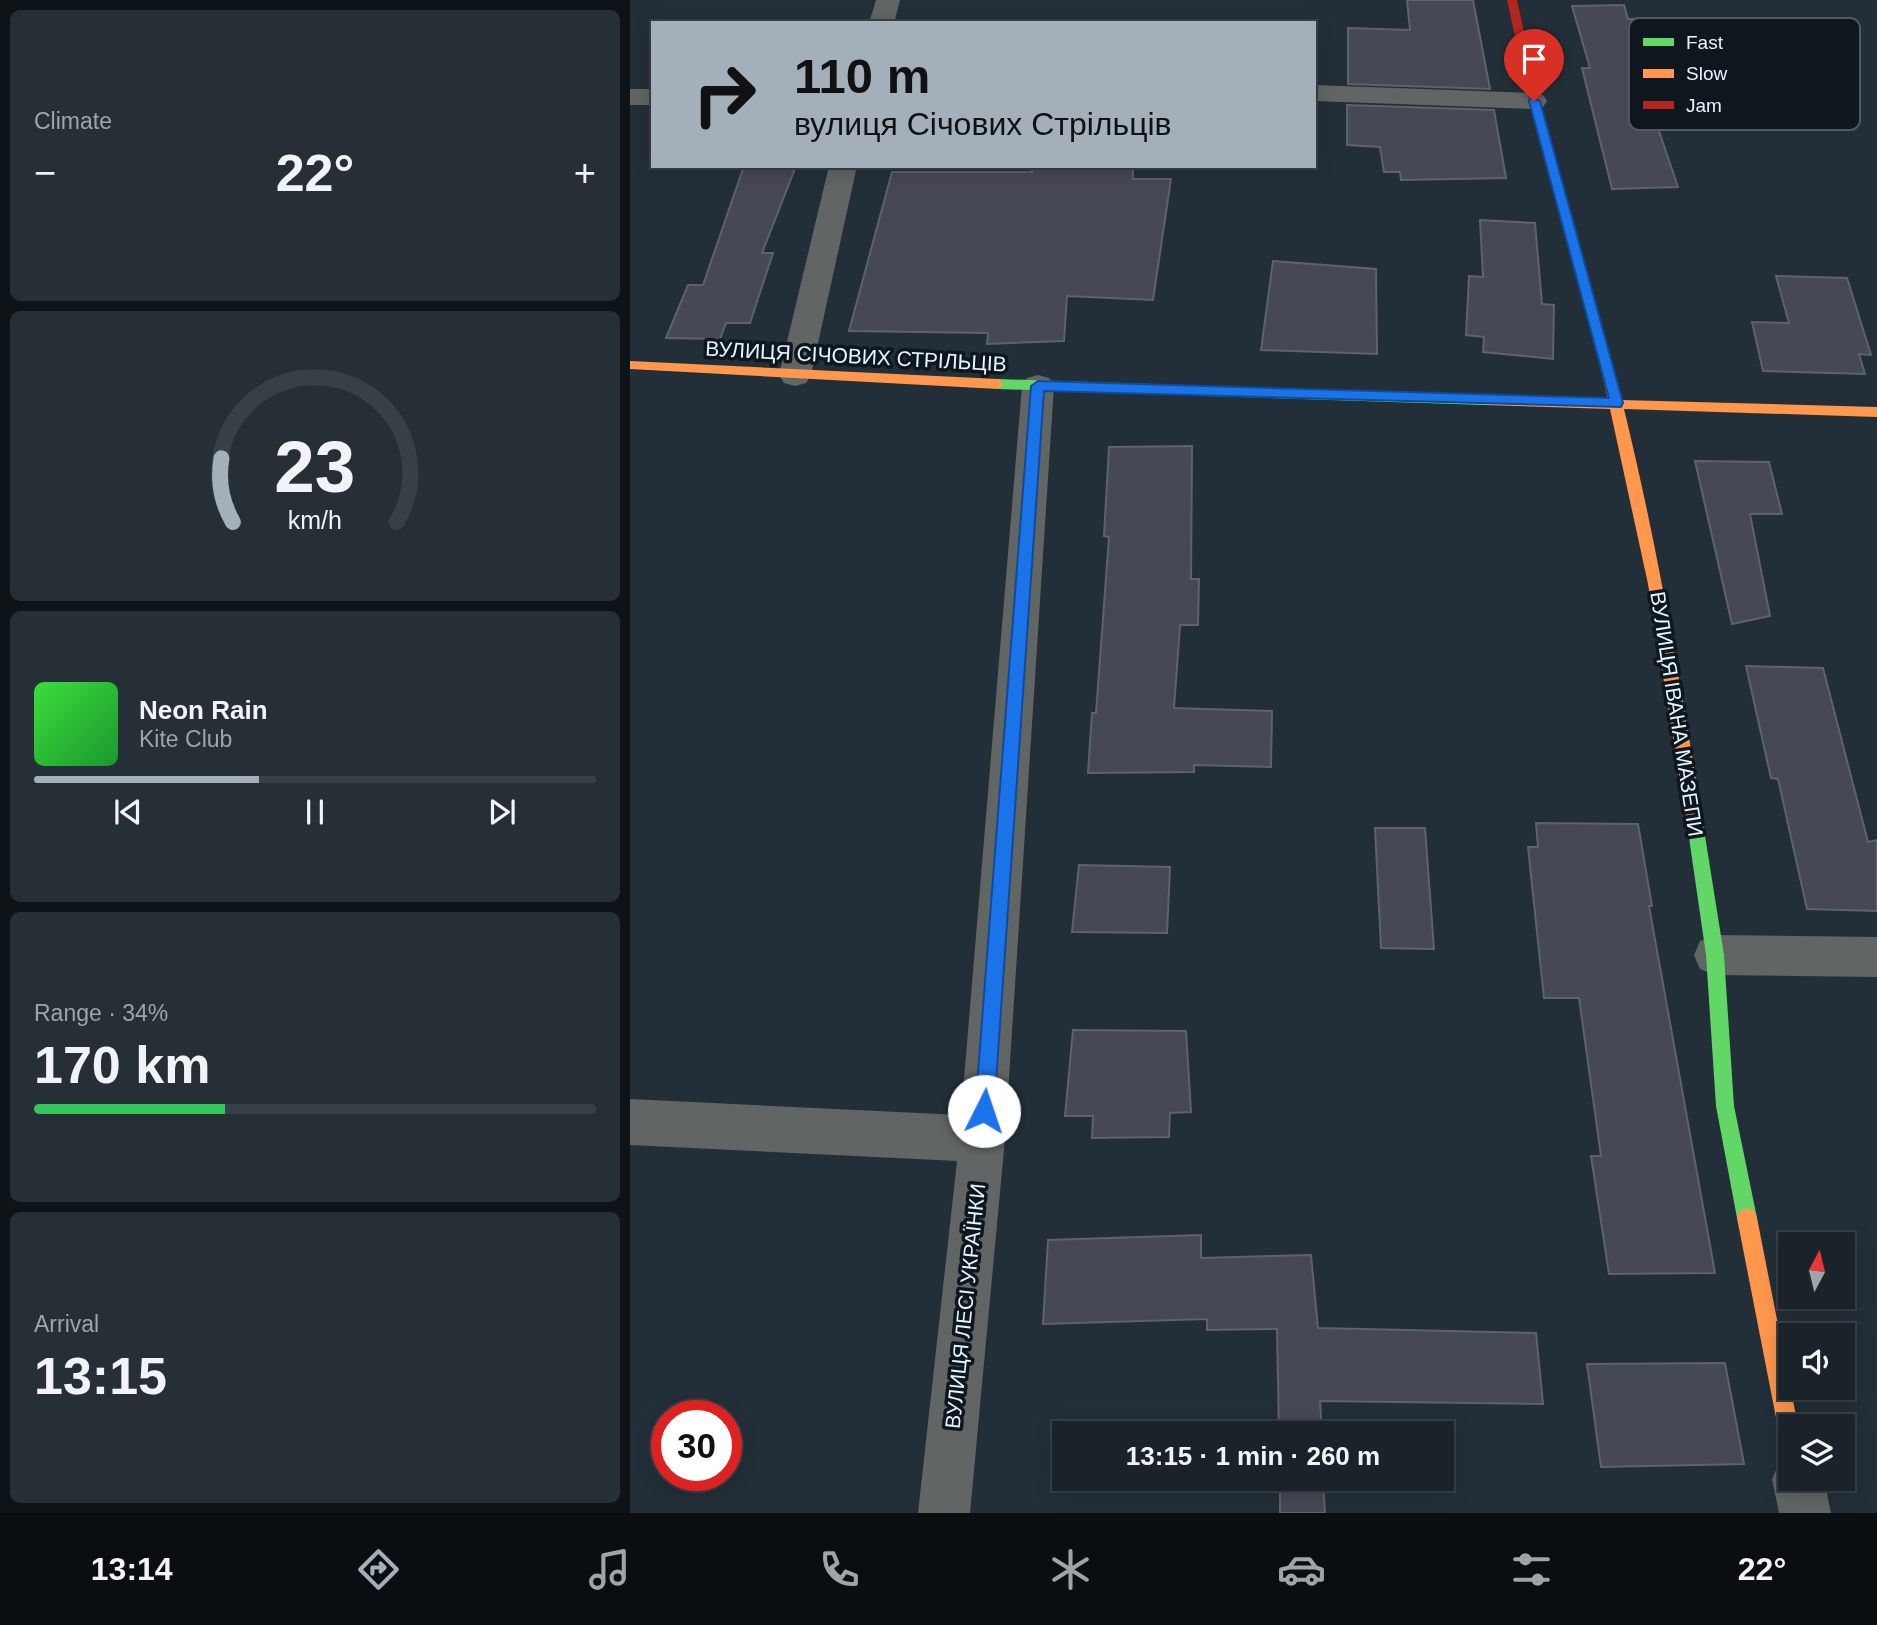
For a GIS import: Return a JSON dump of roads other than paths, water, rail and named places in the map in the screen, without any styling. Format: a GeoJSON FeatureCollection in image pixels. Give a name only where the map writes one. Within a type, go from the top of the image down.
{"type":"FeatureCollection","features":[{"type":"Feature","properties":{"kind":"street"},"geometry":{"type":"LineString","coordinates":[[882,21],[888,0]]}},
{"type":"Feature","properties":{"kind":"street","name":"ВУЛИЦЯ ІВАНА МАЗЕПИ"},"geometry":{"type":"LineString","coordinates":[[1512,0],[1534,101],[1616,403],[1667,641],[1714,955],[1724,1106],[1785,1414]]}},
{"type":"Feature","properties":{"kind":"street"},"geometry":{"type":"LineString","coordinates":[[1316,93],[1534,101]]}},
{"type":"Feature","properties":{"kind":"street"},"geometry":{"type":"LineString","coordinates":[[630,97],[651,97]]}},
{"type":"Feature","properties":{"kind":"street"},"geometry":{"type":"LineString","coordinates":[[795,374],[844,168]]}},
{"type":"Feature","properties":{"kind":"street","name":"ВУЛИЦЯ СІЧОВИХ СТРІЛЬЦІВ"},"geometry":{"type":"LineString","coordinates":[[630,365],[1038,386],[1877,412]]}},
{"type":"Feature","properties":{"kind":"street","name":"ВУЛИЦЯ ЛЕСІ УКРАЇНКИ"},"geometry":{"type":"LineString","coordinates":[[944,1513],[982,1139],[1038,386]]}},
{"type":"Feature","properties":{"kind":"street"},"geometry":{"type":"LineString","coordinates":[[1714,955],[1877,957]]}},
{"type":"Feature","properties":{"kind":"street"},"geometry":{"type":"LineString","coordinates":[[630,1122],[982,1139]]}},
{"type":"Feature","properties":{"kind":"street"},"geometry":{"type":"LineString","coordinates":[[1800,1491],[1805,1513]]}}]}
